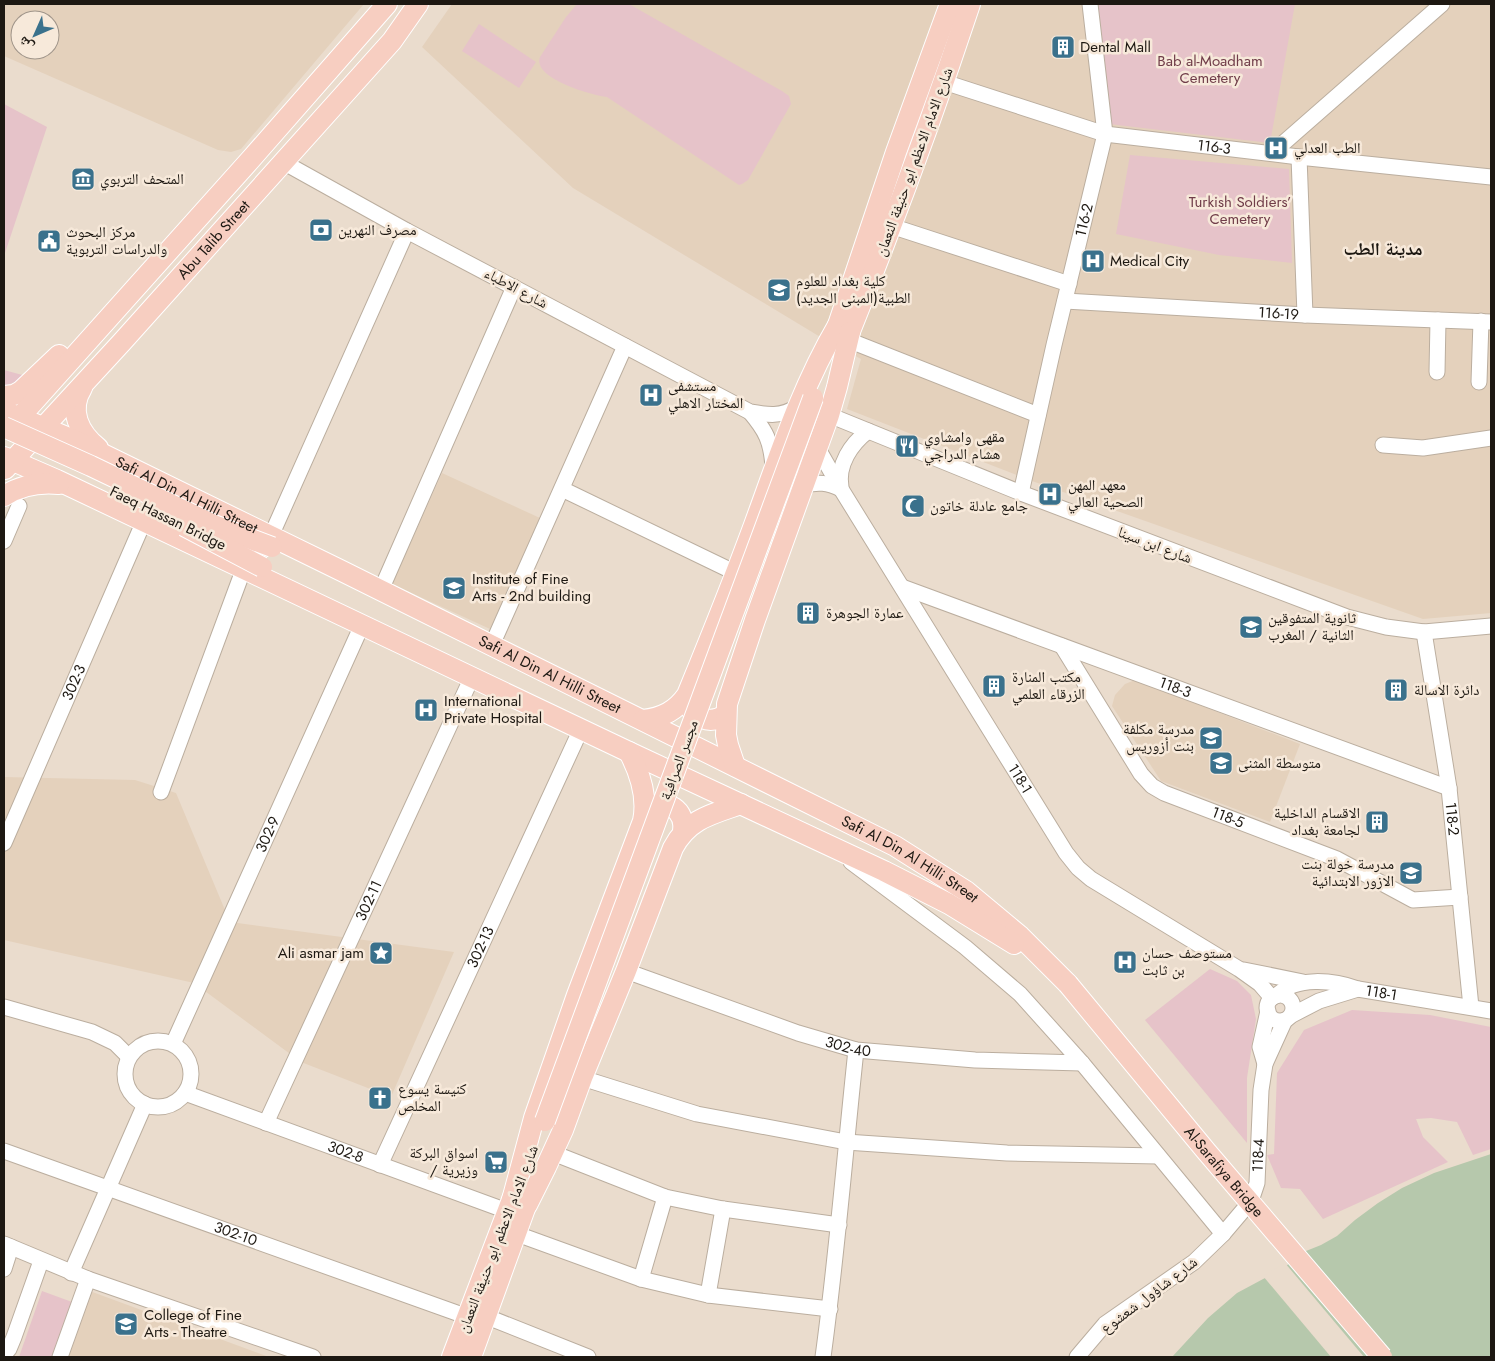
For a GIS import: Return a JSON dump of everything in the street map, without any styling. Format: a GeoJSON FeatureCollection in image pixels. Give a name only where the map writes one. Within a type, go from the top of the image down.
{"type":"FeatureCollection","features":[{"type":"Feature","properties":{"kind":"main road","name":"Abu Talib Street"},"geometry":{"type":"LineString","coordinates":[[4,435],[9,418],[102,325],[387,4]]}},
{"type":"Feature","properties":{"kind":"main road","name":"Abu Talib Street"},"geometry":{"type":"LineString","coordinates":[[7,463],[84,384],[392,41],[418,4]]}},
{"type":"Feature","properties":{"kind":"main road","name":"شارع الامام الاعظم ابو حنيفة النعمان"},"geometry":{"type":"LineString","coordinates":[[815,406],[845,332],[896,152],[950,4]]}},
{"type":"Feature","properties":{"kind":"main road","name":"شارع الامام الاعظم ابو حنيفة النعمان"},"geometry":{"type":"LineString","coordinates":[[845,332],[863,300],[944,82],[970,4]]}},
{"type":"Feature","properties":{"kind":"main road"},"geometry":{"type":"LineString","coordinates":[[308,94],[328,112]]}},
{"type":"Feature","properties":{"kind":"main road"},"geometry":{"type":"LineString","coordinates":[[4,396],[14,395],[21,391],[75,341],[87,332],[102,325]]}},
{"type":"Feature","properties":{"kind":"main road"},"geometry":{"type":"LineString","coordinates":[[84,384],[79,392],[76,411],[81,430],[93,444],[116,460]]}},
{"type":"Feature","properties":{"kind":"main road"},"geometry":{"type":"LineString","coordinates":[[735,766],[726,735],[727,704],[817,447],[815,406]]}},
{"type":"Feature","properties":{"kind":"main road"},"geometry":{"type":"LineString","coordinates":[[643,720],[668,714],[687,695],[736,573],[773,471],[815,406]]}},
{"type":"Feature","properties":{"kind":"main road","name":"مجسر الصرافية"},"geometry":{"type":"LineString","coordinates":[[549,1123],[815,406]]}},
{"type":"Feature","properties":{"kind":"main road","name":"Faeq Hassan Bridge"},"geometry":{"type":"LineString","coordinates":[[9,418],[91,466],[214,525],[272,542],[342,571]]}},
{"type":"Feature","properties":{"kind":"main road","name":"Safi Al Din Al Hilli Street"},"geometry":{"type":"LineString","coordinates":[[9,418],[44,427],[76,441],[272,542]]}},
{"type":"Feature","properties":{"kind":"main road","name":"Faeq Hassan Bridge"},"geometry":{"type":"LineString","coordinates":[[4,441],[95,482],[208,538],[253,568],[325,607]]}},
{"type":"Feature","properties":{"kind":"main road"},"geometry":{"type":"LineString","coordinates":[[64,483],[50,470],[49,464],[52,453],[59,444],[76,441]]}},
{"type":"Feature","properties":{"kind":"main road"},"geometry":{"type":"LineString","coordinates":[[7,463],[64,483],[144,521],[253,568]]}},
{"type":"Feature","properties":{"kind":"main road"},"geometry":{"type":"LineString","coordinates":[[11,501],[14,490],[34,484],[64,483]]}},
{"type":"Feature","properties":{"kind":"main road","name":"Safi Al Din Al Hilli Street"},"geometry":{"type":"LineString","coordinates":[[342,571],[895,846],[966,891],[1020,936],[1068,984]]}},
{"type":"Feature","properties":{"kind":"main road","name":"Safi Al Din Al Hilli Street"},"geometry":{"type":"LineString","coordinates":[[325,607],[884,871],[949,904],[1010,942],[1068,984]]}},
{"type":"Feature","properties":{"kind":"main road"},"geometry":{"type":"LineString","coordinates":[[687,695],[692,711],[700,718],[711,720],[726,714]]}},
{"type":"Feature","properties":{"kind":"main road"},"geometry":{"type":"LineString","coordinates":[[515,1205],[534,1118],[577,995],[641,828],[645,813],[641,781],[629,752]]}},
{"type":"Feature","properties":{"kind":"main road"},"geometry":{"type":"LineString","coordinates":[[645,813],[658,804],[674,808],[682,816],[683,832]]}},
{"type":"Feature","properties":{"kind":"main road"},"geometry":{"type":"LineString","coordinates":[[515,1205],[553,1153],[673,848],[683,832],[697,821],[741,804]]}},
{"type":"Feature","properties":{"kind":"main road","name":"Al-Sarafiya Bridge"},"geometry":{"type":"LineString","coordinates":[[1068,984],[1200,1144],[1382,1357]]}},
{"type":"Feature","properties":{"kind":"main road","name":"شارع الامام الاعظم ابو حنيفة النعمان"},"geometry":{"type":"LineString","coordinates":[[471,1357],[477,1316],[515,1205],[549,1123]]}},
{"type":"Feature","properties":{"kind":"main road","name":"شارع الامام الاعظم ابو حنيفة النعمان"},"geometry":{"type":"LineString","coordinates":[[452,1357],[477,1316],[517,1234],[515,1205]]}},
{"type":"Feature","properties":{"kind":"street","name":"116-2"},"geometry":{"type":"LineString","coordinates":[[1021,493],[1105,134],[1090,4]]}},
{"type":"Feature","properties":{"kind":"street"},"geometry":{"type":"LineString","coordinates":[[1272,153],[1442,4]]}},
{"type":"Feature","properties":{"kind":"street","name":"116-3"},"geometry":{"type":"LineString","coordinates":[[944,82],[1105,134],[1491,177]]}},
{"type":"Feature","properties":{"kind":"street"},"geometry":{"type":"LineString","coordinates":[[1299,156],[1305,315]]}},
{"type":"Feature","properties":{"kind":"street","name":"شارع الاطباء"},"geometry":{"type":"LineString","coordinates":[[283,162],[750,412]]}},
{"type":"Feature","properties":{"kind":"street"},"geometry":{"type":"LineString","coordinates":[[891,226],[1069,284]]}},
{"type":"Feature","properties":{"kind":"street"},"geometry":{"type":"LineString","coordinates":[[272,542],[407,230]]}},
{"type":"Feature","properties":{"kind":"street"},"geometry":{"type":"LineString","coordinates":[[381,590],[514,287]]}},
{"type":"Feature","properties":{"kind":"street","name":"116-19"},"geometry":{"type":"LineString","coordinates":[[1065,301],[1305,315],[1486,322]]}},
{"type":"Feature","properties":{"kind":"street"},"geometry":{"type":"LineString","coordinates":[[1437,372],[1438,320]]}},
{"type":"Feature","properties":{"kind":"street"},"geometry":{"type":"LineString","coordinates":[[1479,382],[1486,322]]}},
{"type":"Feature","properties":{"kind":"street"},"geometry":{"type":"LineString","coordinates":[[845,332],[1038,415]]}},
{"type":"Feature","properties":{"kind":"street"},"geometry":{"type":"LineString","coordinates":[[492,645],[625,346]]}},
{"type":"Feature","properties":{"kind":"street"},"geometry":{"type":"LineString","coordinates":[[750,412],[776,416],[815,406]]}},
{"type":"Feature","properties":{"kind":"street","name":"شارع ابن سينا"},"geometry":{"type":"LineString","coordinates":[[815,406],[868,431],[1021,493],[1347,618],[1424,632],[1491,626]]}},
{"type":"Feature","properties":{"kind":"street"},"geometry":{"type":"LineString","coordinates":[[750,412],[764,429],[772,449],[773,471]]}},
{"type":"Feature","properties":{"kind":"street"},"geometry":{"type":"LineString","coordinates":[[841,489],[840,473],[845,458],[854,445],[868,431]]}},
{"type":"Feature","properties":{"kind":"street"},"geometry":{"type":"LineString","coordinates":[[1383,445],[1423,448],[1491,438]]}},
{"type":"Feature","properties":{"kind":"street","name":"118-1"},"geometry":{"type":"LineString","coordinates":[[817,447],[1066,853],[1078,868],[1091,879],[1239,969],[1260,984],[1272,1002],[1285,989],[1307,982],[1327,982],[1491,1011]]}},
{"type":"Feature","properties":{"kind":"street"},"geometry":{"type":"LineString","coordinates":[[804,486],[823,482],[841,489]]}},
{"type":"Feature","properties":{"kind":"street"},"geometry":{"type":"LineString","coordinates":[[562,489],[736,573]]}},
{"type":"Feature","properties":{"kind":"street"},"geometry":{"type":"LineString","coordinates":[[4,541],[11,501]]}},
{"type":"Feature","properties":{"kind":"street","name":"302-3"},"geometry":{"type":"LineString","coordinates":[[4,843],[144,521]]}},
{"type":"Feature","properties":{"kind":"street"},"geometry":{"type":"LineString","coordinates":[[161,792],[253,568]]}},
{"type":"Feature","properties":{"kind":"street","name":"118-3"},"geometry":{"type":"LineString","coordinates":[[902,587],[1450,788]]}},
{"type":"Feature","properties":{"kind":"street","name":"302-9"},"geometry":{"type":"LineString","coordinates":[[173,1044],[362,625]]}},
{"type":"Feature","properties":{"kind":"street","name":"118-2"},"geometry":{"type":"LineString","coordinates":[[1424,632],[1450,788],[1470,1007]]}},
{"type":"Feature","properties":{"kind":"street","name":"118-5"},"geometry":{"type":"LineString","coordinates":[[1062,646],[1141,774],[1152,786],[1164,793],[1337,859],[1413,900],[1460,897]]}},
{"type":"Feature","properties":{"kind":"street","name":"302-11"},"geometry":{"type":"LineString","coordinates":[[266,1123],[472,677]]}},
{"type":"Feature","properties":{"kind":"street","name":"302-13"},"geometry":{"type":"LineString","coordinates":[[380,1165],[581,729]]}},
{"type":"Feature","properties":{"kind":"street"},"geometry":{"type":"LineString","coordinates":[[828,845],[965,947],[1013,988],[1082,1063],[1223,1234]]}},
{"type":"Feature","properties":{"kind":"street"},"geometry":{"type":"LineString","coordinates":[[1239,969],[1307,982]]}},
{"type":"Feature","properties":{"kind":"street","name":"302-40"},"geometry":{"type":"LineString","coordinates":[[626,971],[798,1033],[856,1050],[975,1060],[1082,1063]]}},
{"type":"Feature","properties":{"kind":"street"},"geometry":{"type":"LineString","coordinates":[[1289,1018],[1293,1006],[1288,998],[1285,996],[1272,1002],[1272,1018],[1276,1021],[1289,1018],[1319,1001],[1358,989]]}},
{"type":"Feature","properties":{"kind":"street","name":"118-4"},"geometry":{"type":"LineString","coordinates":[[1265,1064],[1260,1047],[1272,1002]]}},
{"type":"Feature","properties":{"kind":"street"},"geometry":{"type":"LineString","coordinates":[[4,1007],[92,1032],[115,1043],[130,1057]]}},
{"type":"Feature","properties":{"kind":"street","name":"118-4"},"geometry":{"type":"LineString","coordinates":[[1223,1234],[1251,1201],[1257,1187],[1261,1090],[1265,1064],[1289,1018]]}},
{"type":"Feature","properties":{"kind":"street"},"geometry":{"type":"LineString","coordinates":[[163,1041],[173,1044],[182,1051],[190,1066],[190,1083],[185,1094],[167,1106],[156,1107],[145,1104],[135,1098],[128,1089],[125,1078],[126,1067],[130,1057],[144,1043],[163,1041]]}},
{"type":"Feature","properties":{"kind":"street"},"geometry":{"type":"LineString","coordinates":[[823,1357],[830,1309],[856,1050]]}},
{"type":"Feature","properties":{"kind":"street"},"geometry":{"type":"LineString","coordinates":[[582,1078],[697,1114],[846,1142],[1007,1153],[1158,1156]]}},
{"type":"Feature","properties":{"kind":"street","name":"302-8"},"geometry":{"type":"LineString","coordinates":[[185,1094],[380,1165],[515,1205]]}},
{"type":"Feature","properties":{"kind":"street"},"geometry":{"type":"LineString","coordinates":[[71,1273],[145,1104]]}},
{"type":"Feature","properties":{"kind":"street","name":"302-10"},"geometry":{"type":"LineString","coordinates":[[4,1151],[108,1189],[477,1316],[588,1357]]}},
{"type":"Feature","properties":{"kind":"street"},"geometry":{"type":"LineString","coordinates":[[553,1153],[665,1197],[724,1209],[839,1225]]}},
{"type":"Feature","properties":{"kind":"street"},"geometry":{"type":"LineString","coordinates":[[641,1279],[665,1197]]}},
{"type":"Feature","properties":{"kind":"street"},"geometry":{"type":"LineString","coordinates":[[708,1295],[724,1209]]}},
{"type":"Feature","properties":{"kind":"street"},"geometry":{"type":"LineString","coordinates":[[517,1234],[641,1279],[708,1295],[830,1309]]}},
{"type":"Feature","properties":{"kind":"street","name":"شارع شاؤول شعشوع"},"geometry":{"type":"LineString","coordinates":[[1077,1357],[1105,1324],[1194,1262],[1223,1234]]}},
{"type":"Feature","properties":{"kind":"street"},"geometry":{"type":"LineString","coordinates":[[4,1268],[7,1246],[88,1280],[312,1357]]}},
{"type":"Feature","properties":{"kind":"street"},"geometry":{"type":"LineString","coordinates":[[4,1355],[14,1337],[42,1261]]}},
{"type":"Feature","properties":{"kind":"street"},"geometry":{"type":"LineString","coordinates":[[60,1357],[88,1280]]}},
{"type":"Feature","properties":{"kind":"shaded area"},"geometry":{"type":"Polygon","coordinates":[[[4,4],[364,4],[241,149],[231,152],[218,150],[13,60],[60,60],[60,10],[10,10],[10,59],[4,56],[4,4]]]}},
{"type":"Feature","properties":{"kind":"shaded area","name":"Medical City"},"geometry":{"type":"Polygon","coordinates":[[[452,4],[1491,4],[1491,613],[1423,619],[1032,481],[847,409],[861,359],[817,335],[573,188],[422,47],[452,4]]]}},
{"type":"Feature","properties":{"kind":"shaded area"},"geometry":{"type":"Polygon","coordinates":[[[442,473],[540,518],[490,629],[392,584],[442,473]]]}},
{"type":"Feature","properties":{"kind":"shaded area","name":"متوسطة المثنى"},"geometry":{"type":"Polygon","coordinates":[[[1135,680],[1300,744],[1270,822],[1161,781],[1112,706],[1115,695],[1125,684],[1135,680]]]}},
{"type":"Feature","properties":{"kind":"shaded area"},"geometry":{"type":"Polygon","coordinates":[[[4,777],[135,780],[176,793],[230,922],[454,952],[391,1097],[301,1062],[194,983],[4,940],[4,777]]]}},
{"type":"Feature","properties":{"kind":"shaded area"},"geometry":{"type":"Polygon","coordinates":[[[1491,1154],[1491,1357],[1172,1357],[1208,1318],[1237,1293],[1282,1269],[1306,1251],[1337,1236],[1378,1203],[1402,1188],[1434,1173],[1491,1154]]]}},
{"type":"Feature","properties":{"kind":"shaded area","name":"College of Fine Arts - Theatre"},"geometry":{"type":"Polygon","coordinates":[[[87,1290],[269,1357],[63,1357],[87,1290]]]}},
{"type":"Feature","properties":{"kind":"green space"},"geometry":{"type":"Polygon","coordinates":[[[577,4],[629,4],[789,96],[791,104],[748,180],[739,185],[607,97],[564,84],[545,72],[540,65],[540,57],[566,17],[577,4]]]}},
{"type":"Feature","properties":{"kind":"green space","name":"Bab al-Moadham Cemetery"},"geometry":{"type":"Polygon","coordinates":[[[1095,4],[1295,4],[1270,143],[1109,124],[1095,4]]]}},
{"type":"Feature","properties":{"kind":"green space"},"geometry":{"type":"Polygon","coordinates":[[[479,24],[536,62],[519,88],[462,51],[479,24]]]}},
{"type":"Feature","properties":{"kind":"green space"},"geometry":{"type":"Polygon","coordinates":[[[4,104],[47,127],[4,256],[4,104]]]}},
{"type":"Feature","properties":{"kind":"green space","name":"Turkish Soldiers’ Cemetery"},"geometry":{"type":"Polygon","coordinates":[[[1130,155],[1289,169],[1292,263],[1219,255],[1116,234],[1130,155]]]}},
{"type":"Feature","properties":{"kind":"green space"},"geometry":{"type":"Polygon","coordinates":[[[4,370],[26,376],[4,386],[4,370]]]}},
{"type":"Feature","properties":{"kind":"green space"},"geometry":{"type":"Polygon","coordinates":[[[1210,969],[1237,981],[1251,995],[1256,1019],[1247,1078],[1247,1143],[1145,1020],[1210,969]]]}},
{"type":"Feature","properties":{"kind":"green space"},"geometry":{"type":"Polygon","coordinates":[[[1352,1010],[1430,1015],[1491,1027],[1491,1149],[1473,1155],[1457,1122],[1431,1118],[1416,1119],[1423,1137],[1448,1162],[1323,1219],[1300,1189],[1281,1188],[1267,1155],[1274,1154],[1277,1073],[1304,1030],[1352,1010]]]}},
{"type":"Feature","properties":{"kind":"green space"},"geometry":{"type":"Polygon","coordinates":[[[42,1291],[72,1302],[53,1357],[19,1357],[42,1291]]]}},
{"type":"Feature","properties":{"kind":"pier"},"geometry":{"type":"Polygon","coordinates":[[[1285,1263],[1364,1357],[1331,1357],[1263,1276],[1285,1263]]]}},
{"type":"Feature","properties":{"kind":"place","name":"Dental Mall"},"geometry":{"type":"Point","coordinates":[1063,47]}},
{"type":"Feature","properties":{"kind":"place","name":"الطب العدلي"},"geometry":{"type":"Point","coordinates":[1276,148]}},
{"type":"Feature","properties":{"kind":"place","name":"المتحف التربوي"},"geometry":{"type":"Point","coordinates":[83,179]}},
{"type":"Feature","properties":{"kind":"place","name":"مصرف النهرين"},"geometry":{"type":"Point","coordinates":[321,230]}},
{"type":"Feature","properties":{"kind":"place","name":"مركز البحوث والدراسات التربوية"},"geometry":{"type":"Point","coordinates":[49,241]}},
{"type":"Feature","properties":{"kind":"place","name":"Medical City"},"geometry":{"type":"Point","coordinates":[1093,261]}},
{"type":"Feature","properties":{"kind":"place","name":"كلية بغداد للعلوم الطبية(المبنى الجديد)"},"geometry":{"type":"Point","coordinates":[779,290]}},
{"type":"Feature","properties":{"kind":"place","name":"مستشفى المختار الاهلي"},"geometry":{"type":"Point","coordinates":[651,395]}},
{"type":"Feature","properties":{"kind":"place","name":"مقهى وامشاوي هشام الدراجي"},"geometry":{"type":"Point","coordinates":[907,446]}},
{"type":"Feature","properties":{"kind":"place","name":"معهد المهن الصحية العالي"},"geometry":{"type":"Point","coordinates":[1050,494]}},
{"type":"Feature","properties":{"kind":"place","name":"جامع عادلة خاتون"},"geometry":{"type":"Point","coordinates":[913,506]}},
{"type":"Feature","properties":{"kind":"place","name":"Institute of Fine Arts - 2nd building"},"geometry":{"type":"Point","coordinates":[454,588]}},
{"type":"Feature","properties":{"kind":"place","name":"عمارة الجوهرة"},"geometry":{"type":"Point","coordinates":[808,613]}},
{"type":"Feature","properties":{"kind":"place","name":"ثانوية المتفوقين الثانية / المغرب"},"geometry":{"type":"Point","coordinates":[1251,627]}},
{"type":"Feature","properties":{"kind":"place","name":"مكتب المنارة الزرقاء العلمي"},"geometry":{"type":"Point","coordinates":[994,686]}},
{"type":"Feature","properties":{"kind":"place","name":"دائرة الاسالة"},"geometry":{"type":"Point","coordinates":[1396,690]}},
{"type":"Feature","properties":{"kind":"place","name":"International Private Hospital"},"geometry":{"type":"Point","coordinates":[426,710]}},
{"type":"Feature","properties":{"kind":"place","name":"مدرسة مكلفة بنت أزوريس"},"geometry":{"type":"Point","coordinates":[1211,738]}},
{"type":"Feature","properties":{"kind":"place","name":"متوسطة المثنى"},"geometry":{"type":"Point","coordinates":[1221,763]}},
{"type":"Feature","properties":{"kind":"place","name":"الاقسام الداخلية لجامعة بغداد"},"geometry":{"type":"Point","coordinates":[1377,822]}},
{"type":"Feature","properties":{"kind":"place","name":"مدرسة خولة بنت الازور الابتدائية"},"geometry":{"type":"Point","coordinates":[1411,873]}},
{"type":"Feature","properties":{"kind":"place","name":"Ali asmar jam"},"geometry":{"type":"Point","coordinates":[381,953]}},
{"type":"Feature","properties":{"kind":"place","name":"مستوصف حسان بن ثابت"},"geometry":{"type":"Point","coordinates":[1125,962]}},
{"type":"Feature","properties":{"kind":"place","name":"كنيسة يسوع المخلص"},"geometry":{"type":"Point","coordinates":[380,1098]}},
{"type":"Feature","properties":{"kind":"place","name":"اسواق البركة / وزيرية"},"geometry":{"type":"Point","coordinates":[496,1162]}},
{"type":"Feature","properties":{"kind":"place","name":"College of Fine Arts - Theatre"},"geometry":{"type":"Point","coordinates":[126,1324]}},
{"type":"Feature","properties":{"kind":"district","name":"مدينة الطب"},"geometry":{"type":"Point","coordinates":[1383,249]}}]}
